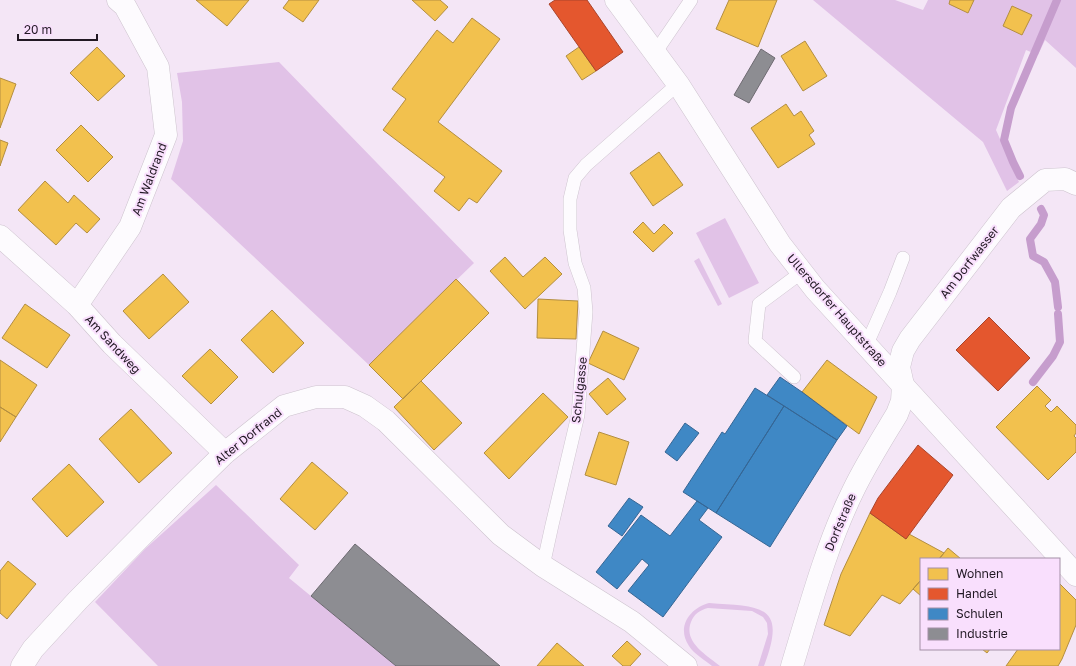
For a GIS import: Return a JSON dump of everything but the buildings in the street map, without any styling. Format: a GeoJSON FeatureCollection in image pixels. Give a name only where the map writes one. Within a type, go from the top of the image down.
{"type":"FeatureCollection","features":[{"type":"Feature","properties":{"kind":"street","name":"Am Waldrand"},"geometry":{"type":"LineString","coordinates":[[78,305],[130,227],[166,135],[158,67],[125,6],[118,0]]}},
{"type":"Feature","properties":{"kind":"street","name":"Ullersdorfer Hauptstraße"},"geometry":{"type":"LineString","coordinates":[[616,0],[678,84],[780,244],[815,289],[1076,575]]}},
{"type":"Feature","properties":{"kind":"street","name":"Am Dorfwasser"},"geometry":{"type":"LineString","coordinates":[[903,385],[899,367],[903,351],[910,338],[1011,208],[1045,180],[1065,179],[1076,184]]}},
{"type":"Feature","properties":{"kind":"street","name":"Am Sandweg"},"geometry":{"type":"LineString","coordinates":[[0,236],[78,305],[112,344],[225,453]]}},
{"type":"Feature","properties":{"kind":"street","name":"Dorfstraße"},"geometry":{"type":"LineString","coordinates":[[792,666],[830,544],[853,490],[897,414],[902,401],[903,385]]}},
{"type":"Feature","properties":{"kind":"street","name":"Alter Dorfrand"},"geometry":{"type":"LineString","coordinates":[[22,666],[33,649],[78,600],[225,453],[284,406],[316,397],[345,397],[365,406],[386,421],[501,535],[543,566]]}},
{"type":"Feature","properties":{"kind":"street"},"geometry":{"type":"LineString","coordinates":[[543,566],[632,622],[686,666]]}},
{"type":"Feature","properties":{"kind":"lane"},"geometry":{"type":"LineString","coordinates":[[656,54],[691,0]]}},
{"type":"Feature","properties":{"kind":"lane","name":"Schulgasse"},"geometry":{"type":"LineString","coordinates":[[543,566],[578,415],[586,312],[584,288],[575,263],[570,230],[570,200],[575,178],[586,165],[678,84]]}},
{"type":"Feature","properties":{"kind":"lane"},"geometry":{"type":"LineString","coordinates":[[866,346],[903,258]]}},
{"type":"Feature","properties":{"kind":"lane"},"geometry":{"type":"LineString","coordinates":[[794,377],[754,341],[759,304],[802,272]]}},
{"type":"Feature","properties":{"kind":"shaded area"},"geometry":{"type":"Polygon","coordinates":[[[813,0],[895,0],[923,10],[928,0],[1076,0],[1076,68],[1045,40],[1038,55],[1026,50],[996,130],[1019,182],[1007,191],[983,142],[813,0]]]}},
{"type":"Feature","properties":{"kind":"shaded area"},"geometry":{"type":"Polygon","coordinates":[[[279,62],[474,263],[369,365],[171,179],[183,141],[182,102],[177,73],[279,62]]]}},
{"type":"Feature","properties":{"kind":"shaded area"},"geometry":{"type":"Polygon","coordinates":[[[725,218],[759,283],[729,298],[696,233],[725,218]]]}},
{"type":"Feature","properties":{"kind":"shaded area"},"geometry":{"type":"Polygon","coordinates":[[[699,258],[722,304],[718,306],[694,261],[699,258]]]}},
{"type":"Feature","properties":{"kind":"shaded area"},"geometry":{"type":"Polygon","coordinates":[[[216,485],[299,565],[289,578],[396,666],[158,666],[95,602],[145,549],[216,485]]]}},
{"type":"Feature","properties":{"kind":"shaded area"},"geometry":{"type":"Polygon","coordinates":[[[709,603],[755,608],[765,612],[771,619],[773,630],[771,645],[764,666],[758,666],[768,634],[767,623],[763,617],[752,611],[708,608],[702,610],[692,619],[689,629],[693,642],[703,653],[720,666],[712,666],[691,649],[685,639],[684,632],[687,619],[696,609],[709,603]]]}},
{"type":"Feature","properties":{"kind":"waterway"},"geometry":{"type":"LineString","coordinates":[[1020,176],[1004,140],[1011,108],[1057,0]]}},
{"type":"Feature","properties":{"kind":"waterway"},"geometry":{"type":"LineString","coordinates":[[1041,209],[1044,215],[1041,224],[1030,239],[1033,256],[1044,262],[1055,282],[1058,307]]}},
{"type":"Feature","properties":{"kind":"waterway"},"geometry":{"type":"LineString","coordinates":[[1033,382],[1053,356],[1060,342],[1058,314]]}}]}
